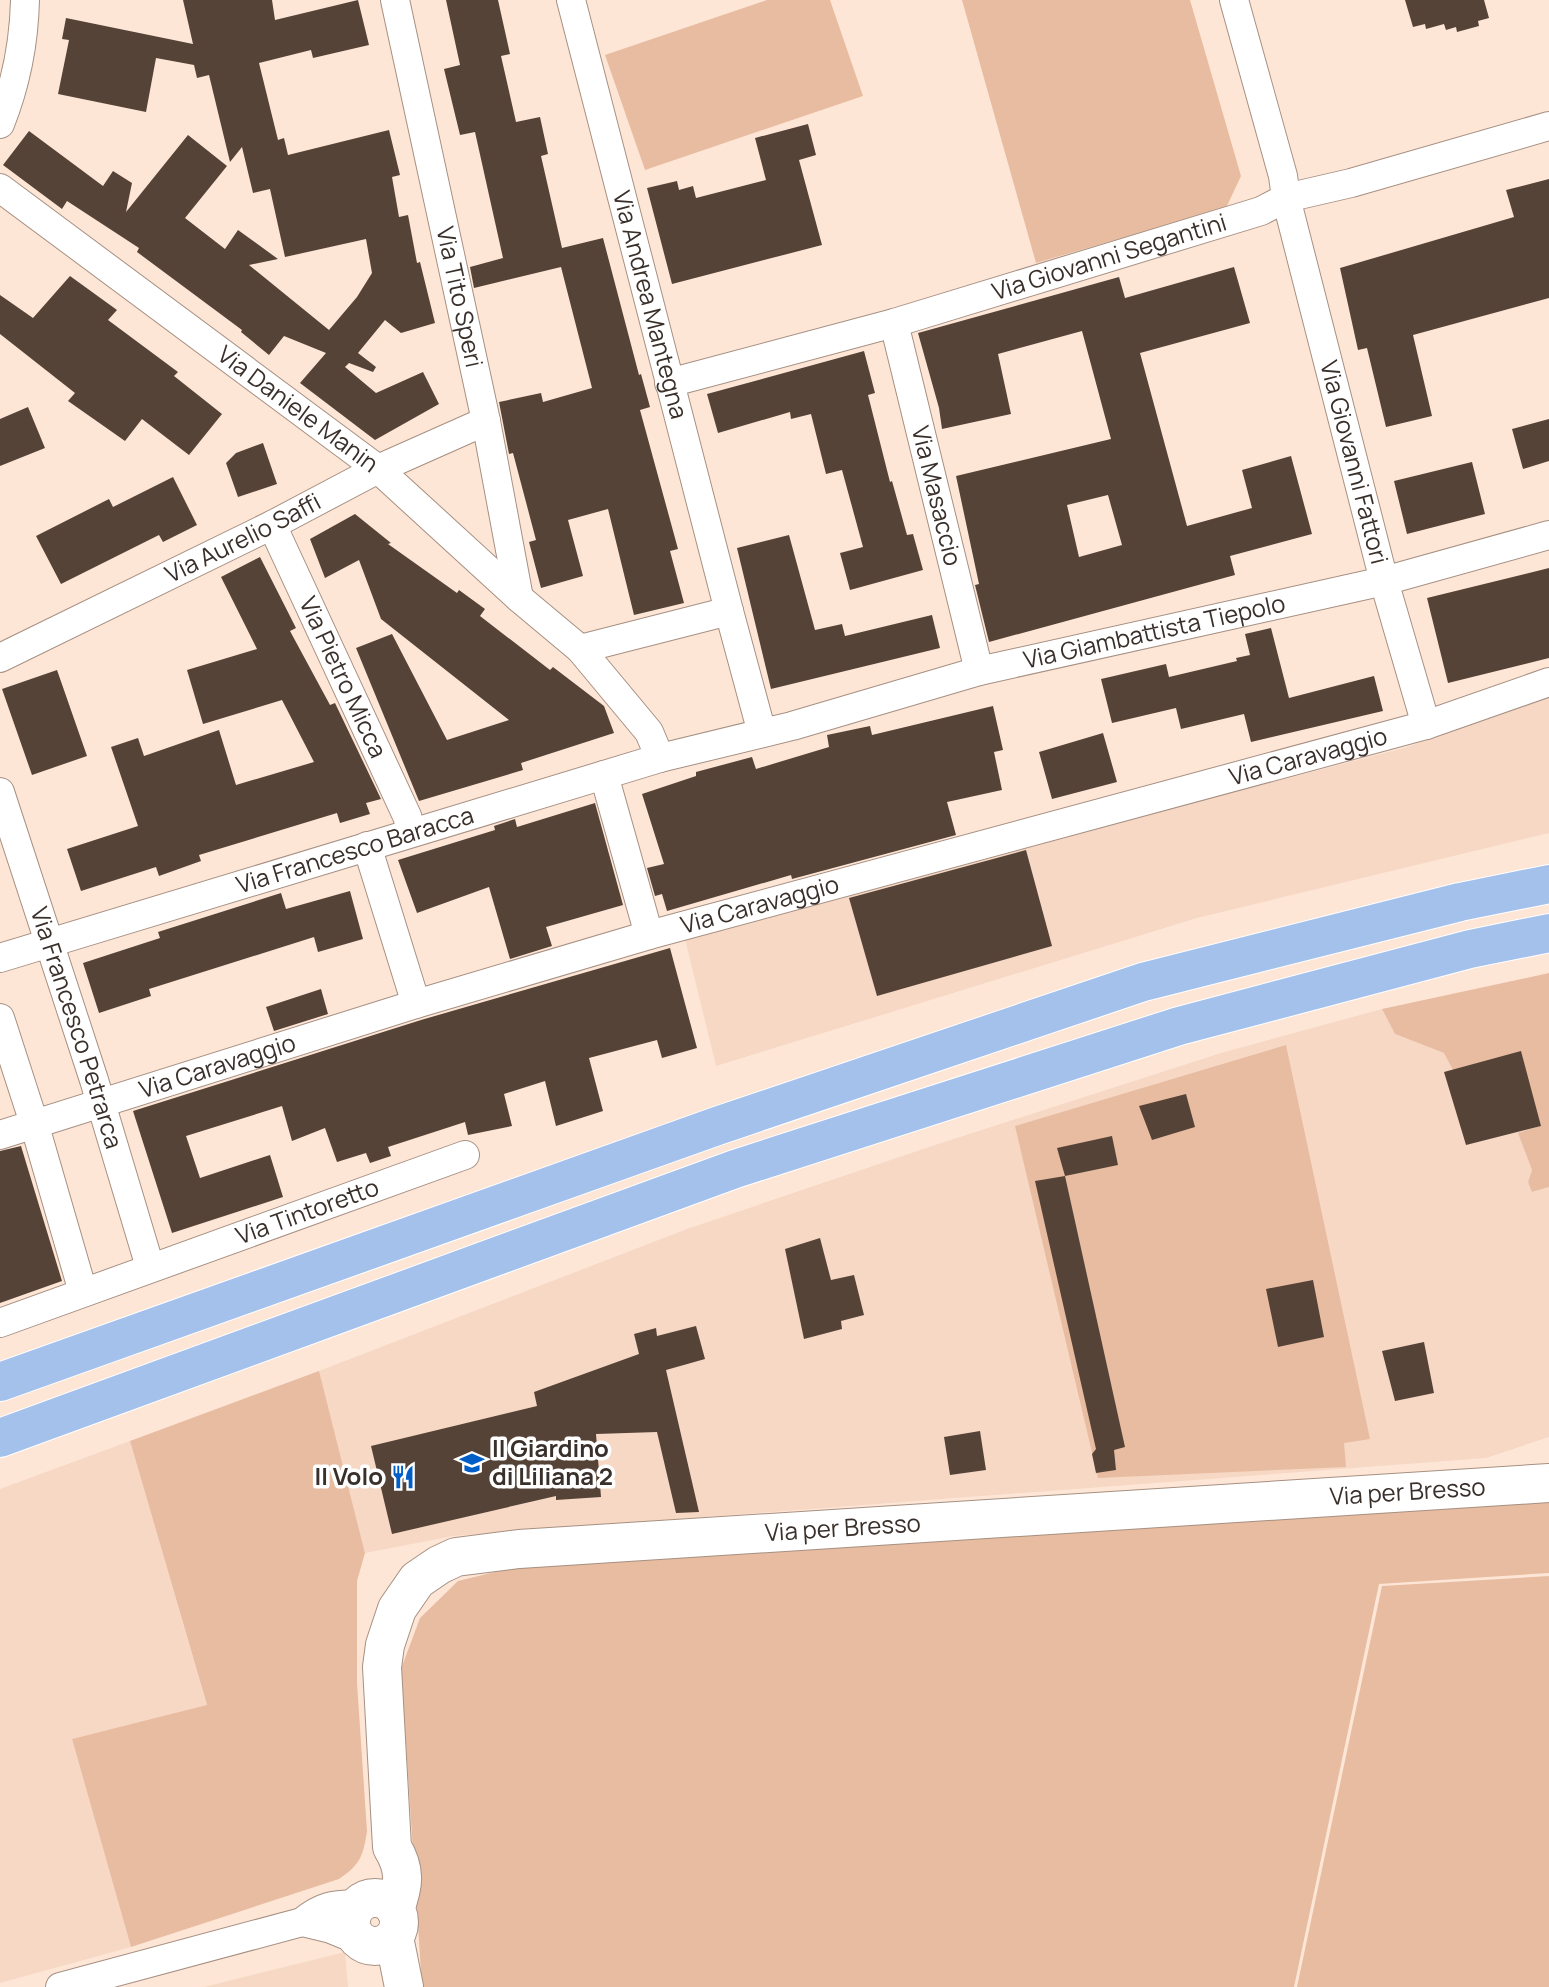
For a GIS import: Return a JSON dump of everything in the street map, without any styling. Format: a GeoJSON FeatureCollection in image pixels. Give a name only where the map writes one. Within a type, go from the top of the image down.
{"type":"FeatureCollection","features":[{"type":"Feature","properties":{"kind":"highway"},"geometry":{"type":"LineString","coordinates":[[0,1382],[704,1130],[1143,982],[1460,902],[1549,884]]}},
{"type":"Feature","properties":{"kind":"highway"},"geometry":{"type":"LineString","coordinates":[[0,1438],[735,1169],[1179,1026],[1470,949],[1549,933]]}},
{"type":"Feature","properties":{"kind":"street"},"geometry":{"type":"LineString","coordinates":[[0,124],[19,64],[25,0]]}},
{"type":"Feature","properties":{"kind":"street","name":"Via Tito Speri"},"geometry":{"type":"LineString","coordinates":[[395,0],[486,421],[519,598]]}},
{"type":"Feature","properties":{"kind":"street","name":"Via Andrea Mantegna"},"geometry":{"type":"LineString","coordinates":[[570,0],[762,733]]}},
{"type":"Feature","properties":{"kind":"street","name":"Via Giovanni Fattori"},"geometry":{"type":"LineString","coordinates":[[1234,0],[1283,176],[1286,198],[1384,581],[1426,725]]}},
{"type":"Feature","properties":{"kind":"street","name":"Via Giovanni Segantini"},"geometry":{"type":"LineString","coordinates":[[669,383],[894,323],[1261,211],[1286,198],[1351,183],[1549,126]]}},
{"type":"Feature","properties":{"kind":"street","name":"Via Daniele Manin"},"geometry":{"type":"LineString","coordinates":[[0,188],[378,469],[519,598],[580,649],[649,732],[660,758]]}},
{"type":"Feature","properties":{"kind":"street","name":"Via Masaccio"},"geometry":{"type":"LineString","coordinates":[[894,323],[979,671]]}},
{"type":"Feature","properties":{"kind":"street","name":"Via Aurelio Saffi"},"geometry":{"type":"LineString","coordinates":[[0,658],[272,525],[378,469],[486,421]]}},
{"type":"Feature","properties":{"kind":"street","name":"Via Pietro Micca"},"geometry":{"type":"LineString","coordinates":[[272,525],[412,832]]}},
{"type":"Feature","properties":{"kind":"street","name":"Via Giambattista Tiepolo"},"geometry":{"type":"LineString","coordinates":[[660,758],[762,733],[979,671],[1384,581],[1549,535]]}},
{"type":"Feature","properties":{"kind":"street"},"geometry":{"type":"LineString","coordinates":[[580,649],[729,611]]}},
{"type":"Feature","properties":{"kind":"street","name":"Via Caravaggio"},"geometry":{"type":"LineString","coordinates":[[0,1135],[416,1004],[649,935],[1426,725],[1549,682]]}},
{"type":"Feature","properties":{"kind":"street","name":"Via Francesco Baracca"},"geometry":{"type":"LineString","coordinates":[[0,958],[660,758]]}},
{"type":"Feature","properties":{"kind":"street"},"geometry":{"type":"LineString","coordinates":[[604,775],[649,935]]}},
{"type":"Feature","properties":{"kind":"street","name":"Via Francesco Petrarca"},"geometry":{"type":"LineString","coordinates":[[0,792],[101,1102],[150,1267]]}},
{"type":"Feature","properties":{"kind":"street"},"geometry":{"type":"LineString","coordinates":[[367,846],[416,1004]]}},
{"type":"Feature","properties":{"kind":"street"},"geometry":{"type":"LineString","coordinates":[[0,1018],[83,1292]]}},
{"type":"Feature","properties":{"kind":"street","name":"Via Tintoretto"},"geometry":{"type":"LineString","coordinates":[[0,1323],[465,1155]]}},
{"type":"Feature","properties":{"kind":"street"},"geometry":{"type":"LineString","coordinates":[[1482,1487],[1549,1471]]}},
{"type":"Feature","properties":{"kind":"street","name":"Via per Bresso"},"geometry":{"type":"LineString","coordinates":[[373,1922],[377,1875],[392,1847],[382,1677],[385,1645],[397,1609],[417,1580],[456,1557],[519,1549],[1549,1483]]}},
{"type":"Feature","properties":{"kind":"street"},"geometry":{"type":"LineString","coordinates":[[60,1987],[302,1922],[317,1910],[336,1905],[373,1922],[404,1987]]}},
{"type":"Feature","properties":{"kind":"street"},"geometry":{"type":"LineString","coordinates":[[373,1922],[379,1987]]}},
{"type":"Feature","properties":{"kind":"shaded area"},"geometry":{"type":"Polygon","coordinates":[[[767,0],[830,0],[863,96],[645,170],[605,55],[767,0]]]}},
{"type":"Feature","properties":{"kind":"shaded area"},"geometry":{"type":"Polygon","coordinates":[[[962,0],[1190,0],[1241,176],[1226,208],[1036,263],[962,0]]]}},
{"type":"Feature","properties":{"kind":"shaded area"},"geometry":{"type":"Polygon","coordinates":[[[1549,698],[1549,833],[1197,918],[716,1066],[684,935],[1404,748],[1549,698]]]}},
{"type":"Feature","properties":{"kind":"shaded area"},"geometry":{"type":"Polygon","coordinates":[[[1549,973],[1549,1187],[1532,1192],[1528,1182],[1532,1170],[1518,1133],[1540,1126],[1521,1052],[1453,1070],[1444,1053],[1395,1034],[1382,1009],[1549,973]]]}},
{"type":"Feature","properties":{"kind":"shaded area"},"geometry":{"type":"Polygon","coordinates":[[[1382,1009],[1395,1034],[1444,1053],[1521,1051],[1541,1126],[1519,1133],[1532,1170],[1528,1182],[1533,1192],[1549,1187],[1549,1437],[1486,1458],[453,1536],[365,1553],[319,1371],[687,1229],[932,1146],[1221,1053],[1382,1009]]]}},
{"type":"Feature","properties":{"kind":"shaded area"},"geometry":{"type":"Polygon","coordinates":[[[1286,1045],[1370,1439],[1344,1443],[1346,1467],[1098,1478],[1015,1126],[1286,1045]]]}},
{"type":"Feature","properties":{"kind":"shaded area"},"geometry":{"type":"Polygon","coordinates":[[[319,1371],[365,1553],[357,1581],[357,1683],[367,1831],[362,1853],[352,1869],[339,1879],[131,1947],[72,1739],[207,1705],[130,1441],[319,1371]]]}},
{"type":"Feature","properties":{"kind":"shaded area"},"geometry":{"type":"Polygon","coordinates":[[[130,1441],[207,1706],[72,1739],[131,1947],[0,1983],[0,1489],[130,1441]]]}},
{"type":"Feature","properties":{"kind":"shaded area"},"geometry":{"type":"Polygon","coordinates":[[[1549,1501],[1549,1573],[1379,1584],[1294,1987],[422,1987],[401,1669],[420,1618],[458,1581],[532,1563],[1549,1501]]]}},
{"type":"Feature","properties":{"kind":"shaded area"},"geometry":{"type":"Polygon","coordinates":[[[1549,1576],[1549,1987],[1297,1987],[1382,1586],[1549,1576]]]}},
{"type":"Feature","properties":{"kind":"shaded area"},"geometry":{"type":"Polygon","coordinates":[[[345,1952],[348,1987],[204,1987],[345,1952]]]}},
{"type":"Feature","properties":{"kind":"building"},"geometry":{"type":"Polygon","coordinates":[[[183,0],[272,0],[275,20],[358,0],[369,45],[313,58],[311,50],[259,63],[278,140],[284,138],[288,155],[389,130],[400,175],[392,177],[399,217],[408,215],[417,263],[420,262],[435,323],[401,333],[385,320],[358,353],[376,367],[373,372],[349,363],[345,367],[376,393],[423,372],[439,404],[375,440],[300,383],[326,353],[284,336],[269,355],[241,332],[242,330],[137,252],[139,248],[67,201],[62,209],[3,165],[29,131],[103,186],[113,171],[132,183],[126,212],[188,135],[227,166],[185,218],[225,249],[238,230],[278,259],[249,265],[329,330],[357,297],[372,273],[366,239],[285,257],[270,189],[253,193],[242,147],[230,162],[209,75],[197,78],[194,65],[156,58],[146,112],[58,94],[69,40],[62,39],[66,18],[193,44],[183,0]]]}},
{"type":"Feature","properties":{"kind":"building"},"geometry":{"type":"Polygon","coordinates":[[[446,0],[498,0],[510,54],[501,56],[516,122],[540,117],[548,154],[541,156],[562,248],[603,238],[650,407],[640,410],[678,549],[670,551],[684,603],[634,615],[608,509],[568,520],[583,576],[541,588],[529,542],[536,540],[513,453],[509,454],[499,402],[541,393],[543,402],[592,388],[561,267],[474,288],[470,267],[503,258],[475,132],[460,135],[444,69],[460,65],[446,0]]]}},
{"type":"Feature","properties":{"kind":"building"},"geometry":{"type":"Polygon","coordinates":[[[1405,0],[1484,0],[1489,18],[1478,21],[1479,26],[1457,32],[1456,27],[1446,30],[1444,24],[1426,29],[1425,24],[1413,27],[1405,0]]]}},
{"type":"Feature","properties":{"kind":"building"},"geometry":{"type":"Polygon","coordinates":[[[808,124],[816,155],[799,160],[822,245],[672,284],[647,188],[677,181],[679,190],[693,186],[696,198],[766,180],[755,138],[808,124]]]}},
{"type":"Feature","properties":{"kind":"building"},"geometry":{"type":"Polygon","coordinates":[[[1549,179],[1549,298],[1413,335],[1432,416],[1386,427],[1367,348],[1358,350],[1340,268],[1514,217],[1506,190],[1549,179]]]}},
{"type":"Feature","properties":{"kind":"building"},"geometry":{"type":"Polygon","coordinates":[[[1234,267],[1250,323],[1140,353],[1187,526],[1252,508],[1242,470],[1291,456],[1312,534],[1230,556],[1235,575],[989,642],[975,585],[979,584],[956,476],[1111,439],[1082,331],[998,354],[1011,414],[942,429],[939,408],[918,333],[1119,277],[1125,298],[1234,267]],[[1108,495],[1067,505],[1079,557],[1122,545],[1108,495]]]}},
{"type":"Feature","properties":{"kind":"building"},"geometry":{"type":"Polygon","coordinates":[[[70,276],[117,310],[108,320],[178,372],[174,376],[222,414],[189,455],[142,419],[125,441],[68,401],[75,393],[0,334],[0,295],[33,318],[70,276]]]}},
{"type":"Feature","properties":{"kind":"building"},"geometry":{"type":"Polygon","coordinates":[[[864,351],[875,393],[868,395],[890,482],[892,481],[907,535],[913,534],[923,570],[850,590],[840,553],[863,547],[842,470],[826,474],[811,414],[791,419],[790,412],[718,433],[707,394],[864,351]]]}},
{"type":"Feature","properties":{"kind":"building"},"geometry":{"type":"Polygon","coordinates":[[[28,407],[45,448],[0,466],[0,419],[28,407]]]}},
{"type":"Feature","properties":{"kind":"building"},"geometry":{"type":"Polygon","coordinates":[[[1549,419],[1549,461],[1523,469],[1512,429],[1549,419]]]}},
{"type":"Feature","properties":{"kind":"building"},"geometry":{"type":"Polygon","coordinates":[[[263,443],[277,484],[238,497],[226,463],[236,453],[263,443]]]}},
{"type":"Feature","properties":{"kind":"building"},"geometry":{"type":"Polygon","coordinates":[[[1472,462],[1485,514],[1407,534],[1394,481],[1472,462]]]}},
{"type":"Feature","properties":{"kind":"building"},"geometry":{"type":"Polygon","coordinates":[[[173,477],[197,525],[163,542],[159,535],[61,584],[36,536],[109,499],[113,507],[173,477]]]}},
{"type":"Feature","properties":{"kind":"building"},"geometry":{"type":"Polygon","coordinates":[[[355,514],[391,543],[388,544],[457,593],[459,590],[485,609],[480,616],[550,670],[553,667],[604,706],[614,733],[521,763],[523,770],[419,801],[356,648],[392,634],[447,740],[509,720],[381,619],[359,560],[325,578],[310,539],[355,514]]]}},
{"type":"Feature","properties":{"kind":"building"},"geometry":{"type":"Polygon","coordinates":[[[789,535],[815,630],[842,624],[845,636],[932,615],[940,648],[771,689],[737,548],[789,535]]]}},
{"type":"Feature","properties":{"kind":"building"},"geometry":{"type":"Polygon","coordinates":[[[260,557],[296,628],[290,631],[330,705],[335,703],[381,799],[366,803],[370,814],[340,823],[337,813],[199,855],[201,861],[159,876],[156,867],[81,891],[67,849],[138,826],[111,747],[138,738],[144,756],[219,730],[236,785],[314,762],[282,700],[203,724],[187,670],[257,649],[221,577],[260,557]]]}},
{"type":"Feature","properties":{"kind":"building"},"geometry":{"type":"Polygon","coordinates":[[[1549,568],[1549,658],[1448,683],[1427,598],[1549,568]]]}},
{"type":"Feature","properties":{"kind":"building"},"geometry":{"type":"Polygon","coordinates":[[[1271,628],[1289,698],[1374,676],[1383,711],[1251,742],[1244,714],[1181,729],[1176,708],[1112,723],[1101,679],[1166,664],[1169,677],[1237,661],[1236,658],[1250,655],[1245,634],[1271,628]]]}},
{"type":"Feature","properties":{"kind":"building"},"geometry":{"type":"Polygon","coordinates":[[[57,670],[87,756],[32,775],[2,689],[57,670]]]}},
{"type":"Feature","properties":{"kind":"building"},"geometry":{"type":"Polygon","coordinates":[[[993,706],[1003,750],[994,752],[1002,790],[947,802],[956,835],[792,879],[791,875],[667,911],[662,894],[655,896],[647,868],[664,864],[642,794],[696,776],[696,772],[752,757],[756,769],[829,747],[827,735],[870,726],[872,735],[993,706]]]}},
{"type":"Feature","properties":{"kind":"building"},"geometry":{"type":"Polygon","coordinates":[[[1103,733],[1117,782],[1052,799],[1039,752],[1103,733]]]}},
{"type":"Feature","properties":{"kind":"building"},"geometry":{"type":"Polygon","coordinates":[[[595,803],[623,905],[546,927],[552,946],[510,959],[489,887],[417,913],[398,860],[495,830],[494,826],[515,819],[517,827],[595,803]]]}},
{"type":"Feature","properties":{"kind":"building"},"geometry":{"type":"Polygon","coordinates":[[[1026,850],[1052,946],[877,996],[849,898],[1026,850]]]}},
{"type":"Feature","properties":{"kind":"building"},"geometry":{"type":"Polygon","coordinates":[[[350,891],[363,939],[318,952],[314,937],[149,989],[151,996],[99,1013],[83,963],[160,938],[158,932],[281,893],[286,909],[350,891]]]}},
{"type":"Feature","properties":{"kind":"building"},"geometry":{"type":"Polygon","coordinates":[[[670,948],[697,1048],[662,1058],[657,1040],[589,1058],[603,1111],[556,1126],[545,1081],[504,1094],[512,1126],[468,1135],[465,1122],[388,1147],[391,1156],[370,1163],[366,1153],[337,1162],[325,1128],[292,1141],[282,1106],[186,1136],[200,1178],[270,1155],[283,1197],[172,1233],[133,1111],[421,1020],[670,948]]]}},
{"type":"Feature","properties":{"kind":"building"},"geometry":{"type":"Polygon","coordinates":[[[321,989],[328,1014],[274,1031],[266,1007],[321,989]]]}},
{"type":"Feature","properties":{"kind":"building"},"geometry":{"type":"Polygon","coordinates":[[[1521,1051],[1541,1126],[1466,1145],[1444,1072],[1521,1051]]]}},
{"type":"Feature","properties":{"kind":"building"},"geometry":{"type":"Polygon","coordinates":[[[1186,1094],[1195,1127],[1152,1140],[1139,1106],[1186,1094]]]}},
{"type":"Feature","properties":{"kind":"building"},"geometry":{"type":"Polygon","coordinates":[[[1112,1136],[1118,1165],[1065,1176],[1057,1148],[1112,1136]]]}},
{"type":"Feature","properties":{"kind":"building"},"geometry":{"type":"Polygon","coordinates":[[[21,1146],[62,1281],[0,1303],[0,1151],[21,1146]]]}},
{"type":"Feature","properties":{"kind":"building"},"geometry":{"type":"Polygon","coordinates":[[[1065,1176],[1125,1447],[1114,1450],[1116,1470],[1096,1473],[1092,1454],[1096,1449],[1035,1181],[1065,1176]]]}},
{"type":"Feature","properties":{"kind":"building"},"geometry":{"type":"Polygon","coordinates":[[[820,1238],[831,1280],[854,1275],[864,1315],[841,1321],[842,1329],[804,1339],[785,1249],[820,1238]]]}},
{"type":"Feature","properties":{"kind":"building"},"geometry":{"type":"Polygon","coordinates":[[[1313,1280],[1324,1337],[1278,1347],[1266,1289],[1313,1280]]]}},
{"type":"Feature","properties":{"kind":"building"},"geometry":{"type":"Polygon","coordinates":[[[696,1326],[705,1359],[666,1370],[699,1512],[676,1513],[657,1432],[596,1434],[601,1497],[556,1500],[556,1496],[392,1534],[371,1446],[537,1406],[534,1392],[639,1354],[634,1334],[656,1328],[657,1336],[696,1326]]]}},
{"type":"Feature","properties":{"kind":"building"},"geometry":{"type":"Polygon","coordinates":[[[1424,1342],[1434,1393],[1395,1401],[1382,1351],[1424,1342]]]}},
{"type":"Feature","properties":{"kind":"building"},"geometry":{"type":"Polygon","coordinates":[[[980,1431],[986,1470],[950,1475],[944,1437],[980,1431]]]}},
{"type":"Feature","properties":{"kind":"place","name":"Il Giardino di Liliana 2"},"geometry":{"type":"Point","coordinates":[472,1463]}},
{"type":"Feature","properties":{"kind":"place","name":"Il Volo"},"geometry":{"type":"Point","coordinates":[403,1477]}}]}
